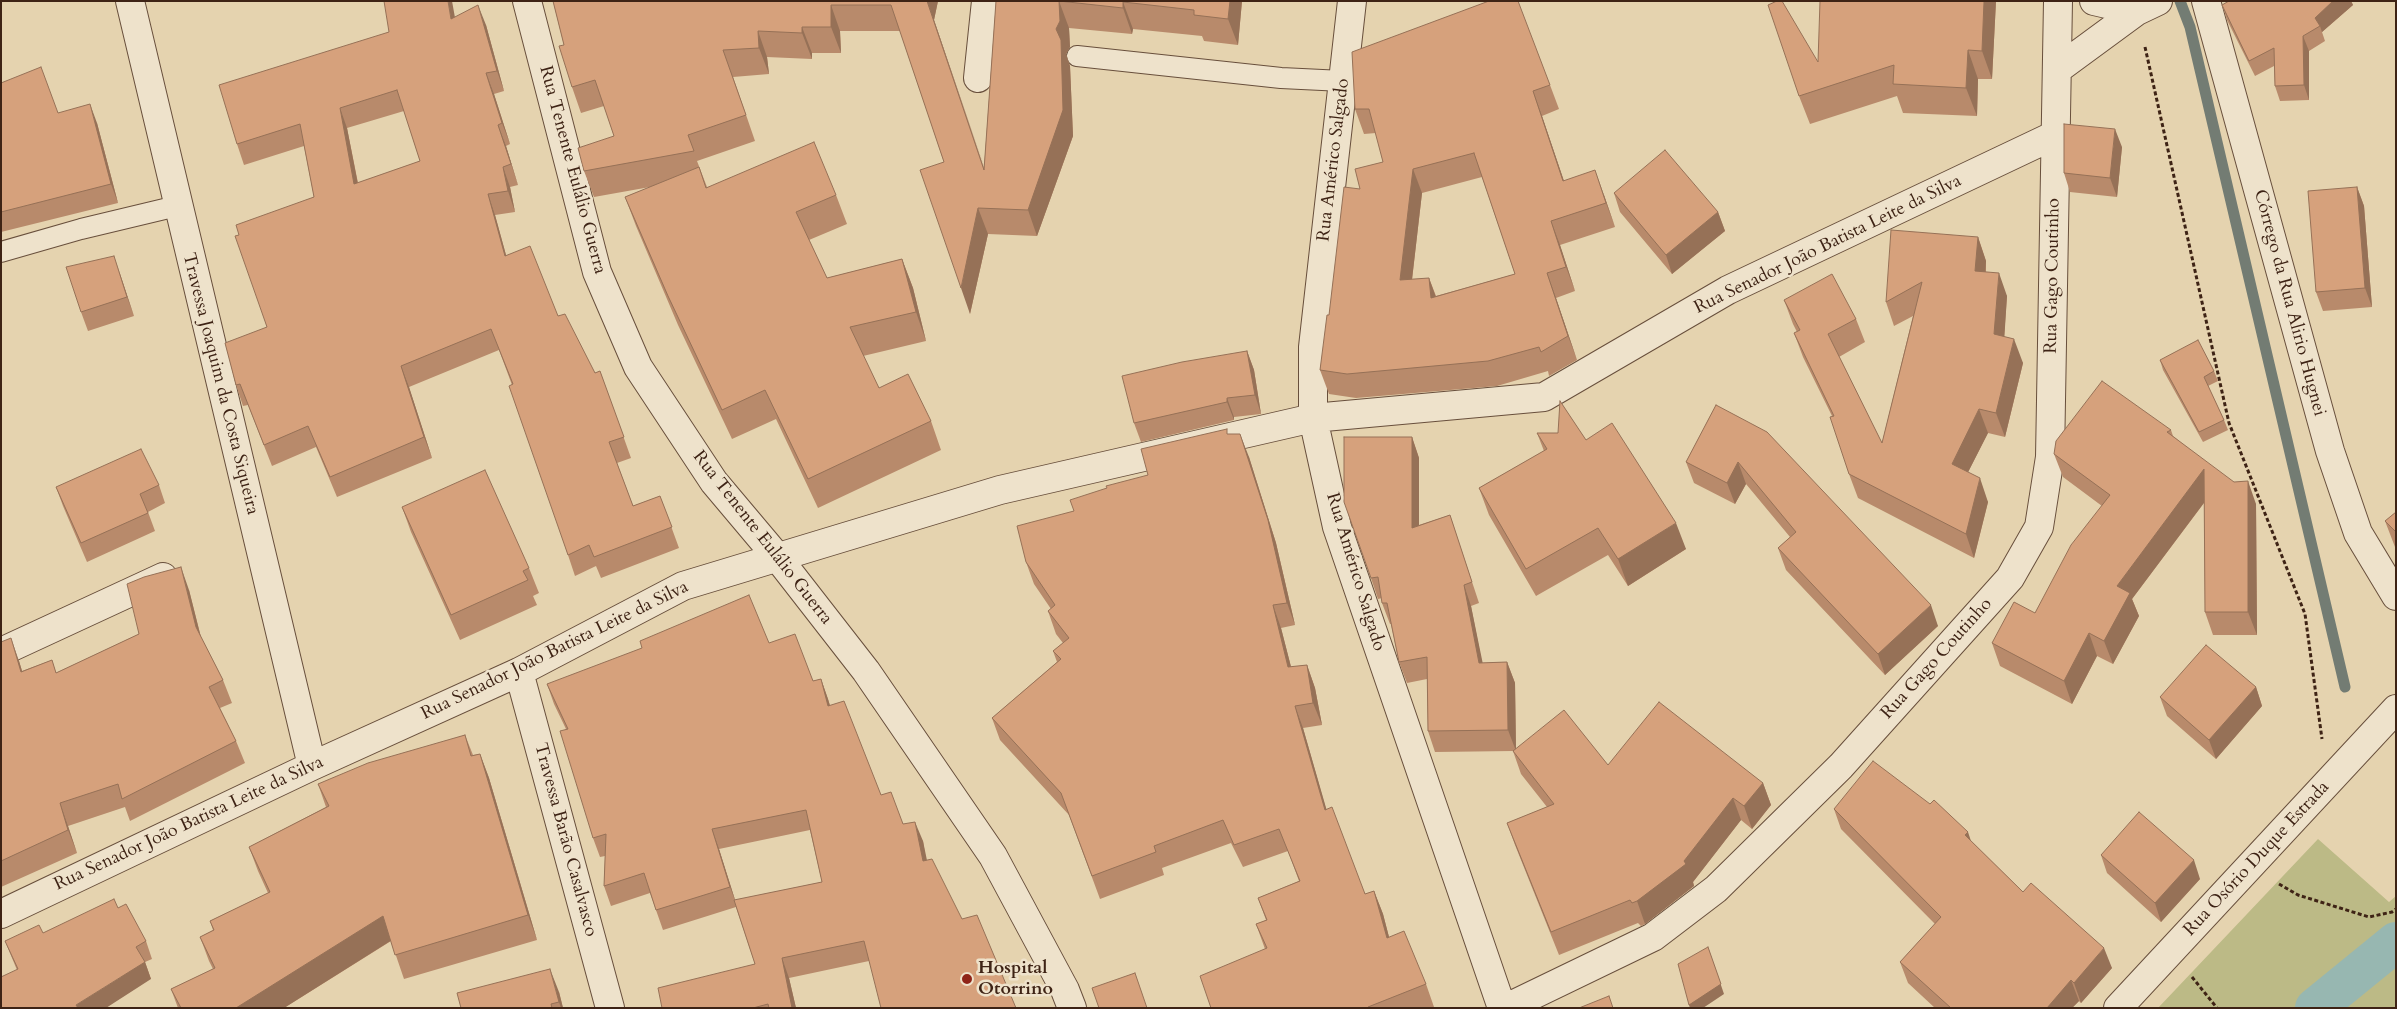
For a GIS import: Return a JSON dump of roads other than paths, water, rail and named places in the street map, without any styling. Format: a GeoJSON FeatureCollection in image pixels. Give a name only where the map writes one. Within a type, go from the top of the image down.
{"type":"FeatureCollection","features":[{"type":"Feature","properties":{"kind":"street","name":"Travessa Joaquim da Costa Siqueira"},"geometry":{"type":"LineString","coordinates":[[130,1],[177,206],[312,766]]}},
{"type":"Feature","properties":{"kind":"street","name":"Rua Tenente Eulálio Guerra"},"geometry":{"type":"LineString","coordinates":[[527,1],[597,272],[638,367],[714,482],[778,558],[866,671],[993,856],[1065,990],[1072,1008]]}},
{"type":"Feature","properties":{"kind":"street"},"geometry":{"type":"LineString","coordinates":[[978,78],[986,1]]}},
{"type":"Feature","properties":{"kind":"street","name":"Rua Américo Salgado"},"geometry":{"type":"LineString","coordinates":[[1352,1],[1313,347],[1312,418],[1337,527],[1502,1008]]}},
{"type":"Feature","properties":{"kind":"street","name":"Rua Gago Coutinho"},"geometry":{"type":"LineString","coordinates":[[1506,1008],[1653,937],[1716,889],[1841,766],[2010,578],[2039,527],[2050,456],[2058,1]]}},
{"type":"Feature","properties":{"kind":"street"},"geometry":{"type":"LineString","coordinates":[[2094,1],[2148,7]]}},
{"type":"Feature","properties":{"kind":"street","name":"Córrego da Rua Alirio Hugnei"},"geometry":{"type":"LineString","coordinates":[[2206,1],[2330,451],[2358,533],[2396,596]]}},
{"type":"Feature","properties":{"kind":"street"},"geometry":{"type":"LineString","coordinates":[[2058,68],[2148,7]]}},
{"type":"Feature","properties":{"kind":"street","name":"Rua Senador João Batista Leite da Silva"},"geometry":{"type":"LineString","coordinates":[[1,914],[312,766],[519,672],[683,586],[1000,490],[1312,418],[1544,397],[1728,290],[2055,135]]}},
{"type":"Feature","properties":{"kind":"street"},"geometry":{"type":"LineString","coordinates":[[1,652],[163,577]]}},
{"type":"Feature","properties":{"kind":"street","name":"Travessa Barão Casalvasco"},"geometry":{"type":"LineString","coordinates":[[519,672],[610,1008]]}},
{"type":"Feature","properties":{"kind":"street","name":"Rua Osório Duque Estrada"},"geometry":{"type":"LineString","coordinates":[[2118,1008],[2396,709]]}},
{"type":"Feature","properties":{"kind":"lane"},"geometry":{"type":"LineString","coordinates":[[1077,56],[1280,78],[1343,81]]}},
{"type":"Feature","properties":{"kind":"lane"},"geometry":{"type":"LineString","coordinates":[[1,252],[81,229],[177,206]]}},
{"type":"Feature","properties":{"kind":"waterway"},"geometry":{"type":"LineString","coordinates":[[2180,1],[2190,27],[2345,687]]}},
{"type":"Feature","properties":{"kind":"waterway"},"geometry":{"type":"LineString","coordinates":[[2315,1008],[2396,942]]}},
{"type":"Feature","properties":{"kind":"place","name":"Hospital Otorrino"},"geometry":{"type":"Point","coordinates":[967,979]}}]}
